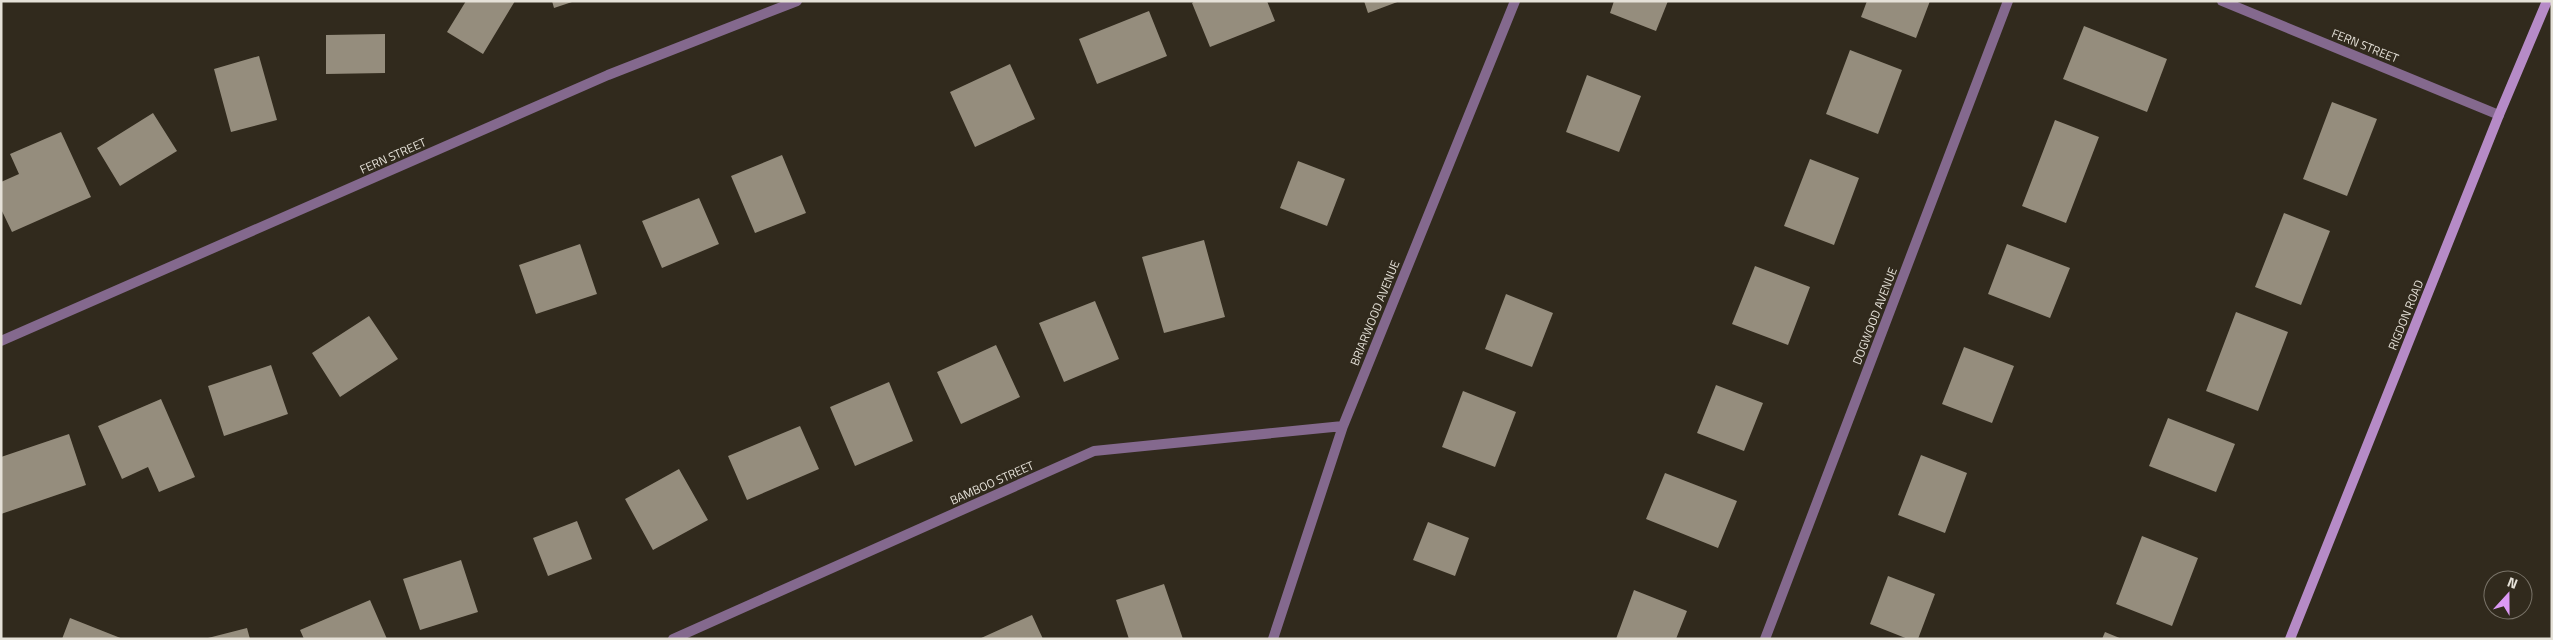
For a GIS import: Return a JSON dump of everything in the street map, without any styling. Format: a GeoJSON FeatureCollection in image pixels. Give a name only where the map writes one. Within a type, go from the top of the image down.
{"type":"FeatureCollection","features":[{"type":"Feature","properties":{"kind":"street","name":"FERN STREET"},"geometry":{"type":"LineString","coordinates":[[1,341],[608,75],[797,1]]}},
{"type":"Feature","properties":{"kind":"street","name":"BRIARWOOD AVENUE"},"geometry":{"type":"LineString","coordinates":[[1273,639],[1342,426],[1515,1]]}},
{"type":"Feature","properties":{"kind":"street","name":"DOGWOOD AVENUE"},"geometry":{"type":"LineString","coordinates":[[1765,639],[2008,1]]}},
{"type":"Feature","properties":{"kind":"street","name":"FERN STREET"},"geometry":{"type":"LineString","coordinates":[[2222,1],[2499,115]]}},
{"type":"Feature","properties":{"kind":"street","name":"RIGDON ROAD"},"geometry":{"type":"LineString","coordinates":[[2290,639],[2499,115],[2547,1]]}},
{"type":"Feature","properties":{"kind":"street","name":"BAMBOO STREET"},"geometry":{"type":"LineString","coordinates":[[672,639],[1094,452],[1342,426]]}},
{"type":"Feature","properties":{"kind":"building"},"geometry":{"type":"Polygon","coordinates":[[[466,1],[515,1],[483,54],[447,32],[466,1]]]}},
{"type":"Feature","properties":{"kind":"building"},"geometry":{"type":"Polygon","coordinates":[[[552,1],[572,1],[572,2],[554,8],[552,1]]]}},
{"type":"Feature","properties":{"kind":"building"},"geometry":{"type":"Polygon","coordinates":[[[1195,1],[1267,1],[1275,21],[1210,47],[1192,3],[1195,1]]]}},
{"type":"Feature","properties":{"kind":"building"},"geometry":{"type":"Polygon","coordinates":[[[1364,1],[1400,1],[1368,13],[1364,1]]]}},
{"type":"Feature","properties":{"kind":"building"},"geometry":{"type":"Polygon","coordinates":[[[1614,1],[1668,1],[1656,31],[1610,13],[1614,1]]]}},
{"type":"Feature","properties":{"kind":"building"},"geometry":{"type":"Polygon","coordinates":[[[1867,1],[1930,1],[1916,38],[1861,17],[1867,1]]]}},
{"type":"Feature","properties":{"kind":"building"},"geometry":{"type":"Polygon","coordinates":[[[1149,11],[1167,56],[1097,84],[1079,39],[1149,11]]]}},
{"type":"Feature","properties":{"kind":"building"},"geometry":{"type":"Polygon","coordinates":[[[2084,26],[2167,59],[2147,112],[2063,79],[2084,26]]]}},
{"type":"Feature","properties":{"kind":"building"},"geometry":{"type":"Polygon","coordinates":[[[385,34],[385,73],[326,74],[326,35],[385,34]]]}},
{"type":"Feature","properties":{"kind":"building"},"geometry":{"type":"Polygon","coordinates":[[[1850,50],[1902,70],[1878,134],[1826,114],[1850,50]]]}},
{"type":"Feature","properties":{"kind":"building"},"geometry":{"type":"Polygon","coordinates":[[[259,56],[277,120],[231,132],[214,69],[259,56]]]}},
{"type":"Feature","properties":{"kind":"building"},"geometry":{"type":"Polygon","coordinates":[[[1010,64],[1035,119],[975,147],[950,92],[1010,64]]]}},
{"type":"Feature","properties":{"kind":"building"},"geometry":{"type":"Polygon","coordinates":[[[1587,75],[1641,96],[1619,152],[1566,132],[1587,75]]]}},
{"type":"Feature","properties":{"kind":"building"},"geometry":{"type":"Polygon","coordinates":[[[2332,102],[2377,119],[2347,196],[2303,179],[2332,102]]]}},
{"type":"Feature","properties":{"kind":"building"},"geometry":{"type":"Polygon","coordinates":[[[153,113],[177,151],[120,186],[97,148],[153,113]]]}},
{"type":"Feature","properties":{"kind":"building"},"geometry":{"type":"Polygon","coordinates":[[[2055,120],[2099,137],[2066,223],[2022,206],[2055,120]]]}},
{"type":"Feature","properties":{"kind":"building"},"geometry":{"type":"Polygon","coordinates":[[[61,132],[91,197],[12,232],[1,209],[1,182],[19,174],[10,154],[61,132]]]}},
{"type":"Feature","properties":{"kind":"building"},"geometry":{"type":"Polygon","coordinates":[[[782,155],[806,213],[755,233],[731,176],[782,155]]]}},
{"type":"Feature","properties":{"kind":"building"},"geometry":{"type":"Polygon","coordinates":[[[1810,159],[1859,178],[1834,245],[1784,226],[1810,159]]]}},
{"type":"Feature","properties":{"kind":"building"},"geometry":{"type":"Polygon","coordinates":[[[1298,161],[1345,179],[1327,226],[1280,208],[1298,161]]]}},
{"type":"Feature","properties":{"kind":"building"},"geometry":{"type":"Polygon","coordinates":[[[699,198],[719,244],[662,268],[642,221],[699,198]]]}},
{"type":"Feature","properties":{"kind":"building"},"geometry":{"type":"Polygon","coordinates":[[[2284,213],[2330,231],[2301,305],[2255,287],[2284,213]]]}},
{"type":"Feature","properties":{"kind":"building"},"geometry":{"type":"Polygon","coordinates":[[[1204,240],[1225,317],[1164,333],[1142,257],[1204,240]]]}},
{"type":"Feature","properties":{"kind":"building"},"geometry":{"type":"Polygon","coordinates":[[[580,244],[597,294],[536,314],[519,265],[580,244]]]}},
{"type":"Feature","properties":{"kind":"building"},"geometry":{"type":"Polygon","coordinates":[[[2007,244],[2070,268],[2050,318],[1988,294],[2007,244]]]}},
{"type":"Feature","properties":{"kind":"building"},"geometry":{"type":"Polygon","coordinates":[[[1755,266],[1810,287],[1788,345],[1732,324],[1755,266]]]}},
{"type":"Feature","properties":{"kind":"building"},"geometry":{"type":"Polygon","coordinates":[[[1506,294],[1553,313],[1532,367],[1485,349],[1506,294]]]}},
{"type":"Feature","properties":{"kind":"building"},"geometry":{"type":"Polygon","coordinates":[[[1095,301],[1119,359],[1064,382],[1039,323],[1095,301]]]}},
{"type":"Feature","properties":{"kind":"building"},"geometry":{"type":"Polygon","coordinates":[[[2236,312],[2288,332],[2258,411],[2206,391],[2236,312]]]}},
{"type":"Feature","properties":{"kind":"building"},"geometry":{"type":"Polygon","coordinates":[[[369,316],[398,359],[340,397],[312,353],[369,316]]]}},
{"type":"Feature","properties":{"kind":"building"},"geometry":{"type":"Polygon","coordinates":[[[996,345],[1020,397],[961,424],[937,372],[996,345]]]}},
{"type":"Feature","properties":{"kind":"building"},"geometry":{"type":"Polygon","coordinates":[[[1964,347],[2014,366],[1992,423],[1942,404],[1964,347]]]}},
{"type":"Feature","properties":{"kind":"building"},"geometry":{"type":"Polygon","coordinates":[[[271,365],[288,414],[224,436],[208,386],[271,365]]]}},
{"type":"Feature","properties":{"kind":"building"},"geometry":{"type":"Polygon","coordinates":[[[889,382],[913,441],[855,466],[830,407],[889,382]]]}},
{"type":"Feature","properties":{"kind":"building"},"geometry":{"type":"Polygon","coordinates":[[[1716,385],[1763,403],[1744,451],[1697,433],[1716,385]]]}},
{"type":"Feature","properties":{"kind":"building"},"geometry":{"type":"Polygon","coordinates":[[[1463,391],[1516,412],[1495,467],[1442,447],[1463,391]]]}},
{"type":"Feature","properties":{"kind":"building"},"geometry":{"type":"Polygon","coordinates":[[[161,399],[195,477],[159,492],[148,467],[122,479],[98,426],[161,399]]]}},
{"type":"Feature","properties":{"kind":"building"},"geometry":{"type":"Polygon","coordinates":[[[2168,418],[2235,444],[2216,492],[2149,466],[2168,418]]]}},
{"type":"Feature","properties":{"kind":"building"},"geometry":{"type":"Polygon","coordinates":[[[800,426],[819,469],[747,500],[728,456],[800,426]]]}},
{"type":"Feature","properties":{"kind":"building"},"geometry":{"type":"Polygon","coordinates":[[[69,434],[86,485],[1,514],[1,457],[69,434]]]}},
{"type":"Feature","properties":{"kind":"building"},"geometry":{"type":"Polygon","coordinates":[[[1921,455],[1967,473],[1945,533],[1898,515],[1921,455]]]}},
{"type":"Feature","properties":{"kind":"building"},"geometry":{"type":"Polygon","coordinates":[[[679,469],[708,520],[653,550],[625,499],[679,469]]]}},
{"type":"Feature","properties":{"kind":"building"},"geometry":{"type":"Polygon","coordinates":[[[1665,473],[1737,501],[1718,548],[1646,519],[1665,473]]]}},
{"type":"Feature","properties":{"kind":"building"},"geometry":{"type":"Polygon","coordinates":[[[577,521],[592,559],[548,576],[533,538],[577,521]]]}},
{"type":"Feature","properties":{"kind":"building"},"geometry":{"type":"Polygon","coordinates":[[[1428,522],[1469,538],[1455,576],[1413,560],[1428,522]]]}},
{"type":"Feature","properties":{"kind":"building"},"geometry":{"type":"Polygon","coordinates":[[[2142,536],[2198,558],[2172,626],[2116,604],[2142,536]]]}},
{"type":"Feature","properties":{"kind":"building"},"geometry":{"type":"Polygon","coordinates":[[[461,560],[478,612],[420,630],[403,579],[461,560]]]}},
{"type":"Feature","properties":{"kind":"building"},"geometry":{"type":"Polygon","coordinates":[[[1888,576],[1935,594],[1918,639],[1908,639],[1870,624],[1888,576]]]}},
{"type":"Feature","properties":{"kind":"building"},"geometry":{"type":"Polygon","coordinates":[[[1164,584],[1183,639],[1129,639],[1116,600],[1164,584]]]}},
{"type":"Feature","properties":{"kind":"building"},"geometry":{"type":"Polygon","coordinates":[[[1634,590],[1687,611],[1676,639],[1616,639],[1634,590]]]}},
{"type":"Feature","properties":{"kind":"building"},"geometry":{"type":"Polygon","coordinates":[[[370,600],[387,639],[304,639],[300,630],[370,600]]]}},
{"type":"Feature","properties":{"kind":"building"},"geometry":{"type":"Polygon","coordinates":[[[1032,615],[1043,639],[979,639],[1032,615]]]}},
{"type":"Feature","properties":{"kind":"building"},"geometry":{"type":"Polygon","coordinates":[[[70,618],[123,639],[62,639],[70,618]]]}},
{"type":"Feature","properties":{"kind":"building"},"geometry":{"type":"Polygon","coordinates":[[[247,628],[250,639],[208,639],[208,638],[247,628]]]}},
{"type":"Feature","properties":{"kind":"building"},"geometry":{"type":"Polygon","coordinates":[[[2105,632],[2122,639],[2102,639],[2105,632]]]}}]}
